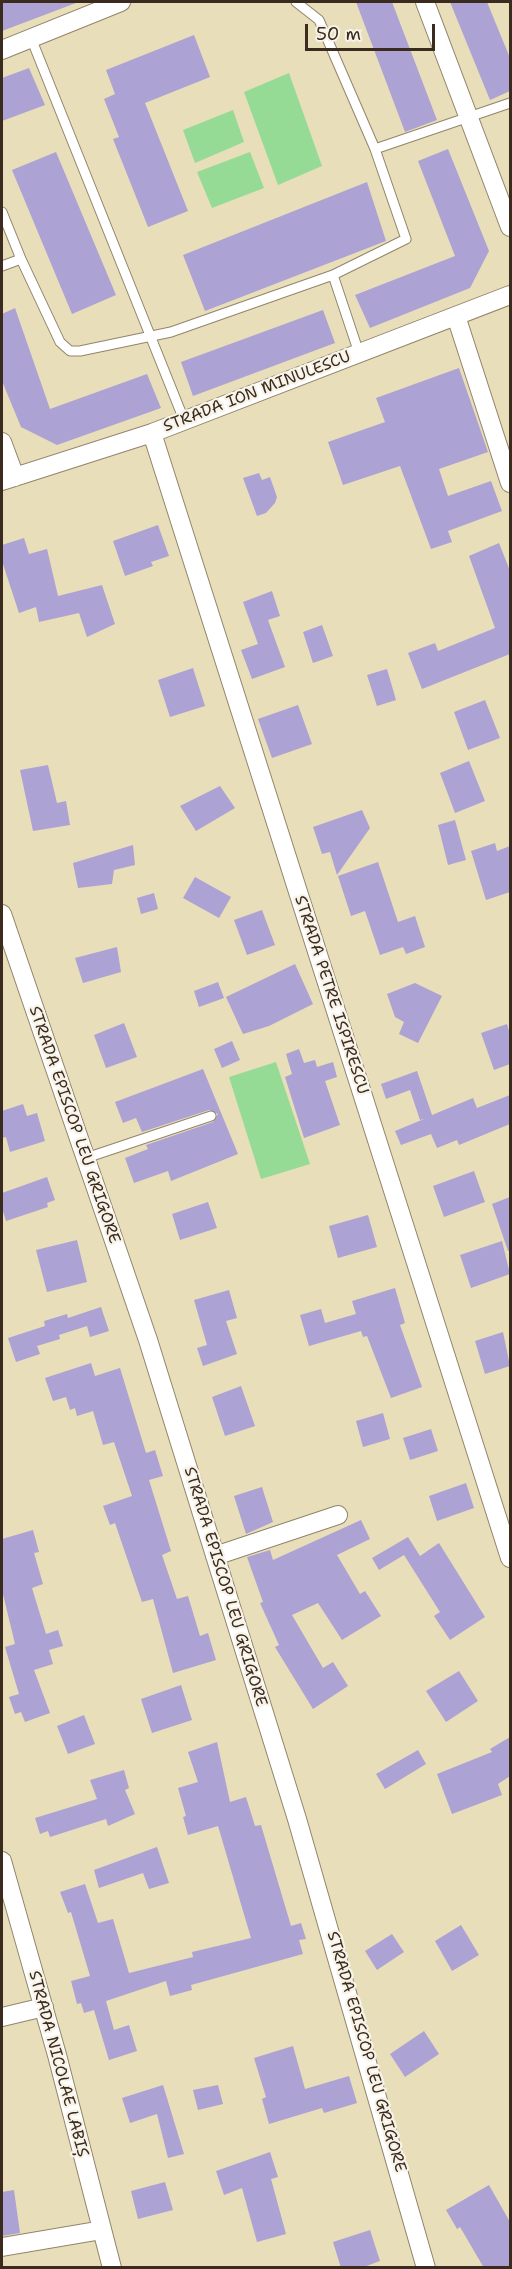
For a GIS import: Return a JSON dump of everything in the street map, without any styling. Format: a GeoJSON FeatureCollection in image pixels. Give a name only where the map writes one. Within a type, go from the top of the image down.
{"type":"FeatureCollection","features":[{"type":"Feature","properties":{"kind":"street"},"geometry":{"type":"LineString","coordinates":[[2,50],[31,38],[93,6],[121,2]]}},
{"type":"Feature","properties":{"kind":"street"},"geometry":{"type":"LineString","coordinates":[[425,2],[510,227]]}},
{"type":"Feature","properties":{"kind":"street","name":"STRADA ION MINULESCU"},"geometry":{"type":"LineString","coordinates":[[8,479],[152,433],[510,295]]}},
{"type":"Feature","properties":{"kind":"street"},"geometry":{"type":"LineString","coordinates":[[456,316],[510,483]]}},
{"type":"Feature","properties":{"kind":"street","name":"STRADA PETRE ISPIRESCU"},"geometry":{"type":"LineString","coordinates":[[152,433],[510,1558]]}},
{"type":"Feature","properties":{"kind":"street"},"geometry":{"type":"LineString","coordinates":[[2,442],[8,479]]}},
{"type":"Feature","properties":{"kind":"street","name":"STRADA EPISCOP LEU GRIGORE"},"geometry":{"type":"LineString","coordinates":[[2,914],[6,947],[86,1158],[148,1340],[297,1819],[426,2268]]}},
{"type":"Feature","properties":{"kind":"street"},"geometry":{"type":"LineString","coordinates":[[215,1556],[338,1515]]}},
{"type":"Feature","properties":{"kind":"street","name":"STRADA NICOLAE LABIȘ"},"geometry":{"type":"LineString","coordinates":[[2,1861],[7,1898],[44,2007],[112,2268]]}},
{"type":"Feature","properties":{"kind":"street"},"geometry":{"type":"LineString","coordinates":[[2,2017],[44,2007]]}},
{"type":"Feature","properties":{"kind":"street"},"geometry":{"type":"LineString","coordinates":[[2,2247],[102,2230]]}},
{"type":"Feature","properties":{"kind":"lane"},"geometry":{"type":"LineString","coordinates":[[2,212],[60,342],[70,351],[152,338],[333,275],[406,239],[375,149],[319,20],[296,2]]}},
{"type":"Feature","properties":{"kind":"lane"},"geometry":{"type":"LineString","coordinates":[[31,38],[184,420]]}},
{"type":"Feature","properties":{"kind":"lane"},"geometry":{"type":"LineString","coordinates":[[375,149],[469,119],[510,103]]}},
{"type":"Feature","properties":{"kind":"lane"},"geometry":{"type":"LineString","coordinates":[[2,266],[21,259]]}},
{"type":"Feature","properties":{"kind":"lane"},"geometry":{"type":"LineString","coordinates":[[333,275],[359,353]]}},
{"type":"Feature","properties":{"kind":"lane"},"geometry":{"type":"LineString","coordinates":[[86,1158],[211,1116]]}},
{"type":"Feature","properties":{"kind":"green space"},"geometry":{"type":"Polygon","coordinates":[[[289,73],[322,166],[278,185],[244,92],[289,73]]]}},
{"type":"Feature","properties":{"kind":"green space"},"geometry":{"type":"Polygon","coordinates":[[[233,110],[244,142],[195,163],[183,130],[233,110]]]}},
{"type":"Feature","properties":{"kind":"green space"},"geometry":{"type":"Polygon","coordinates":[[[250,152],[264,188],[212,208],[197,172],[250,152]]]}},
{"type":"Feature","properties":{"kind":"green space"},"geometry":{"type":"Polygon","coordinates":[[[276,1062],[310,1164],[261,1179],[229,1077],[276,1062]]]}},
{"type":"Feature","properties":{"kind":"building"},"geometry":{"type":"Polygon","coordinates":[[[2,2],[76,2],[76,3],[2,31],[2,2]]]}},
{"type":"Feature","properties":{"kind":"building"},"geometry":{"type":"Polygon","coordinates":[[[356,2],[392,2],[437,120],[405,132],[356,2]]]}},
{"type":"Feature","properties":{"kind":"building"},"geometry":{"type":"Polygon","coordinates":[[[450,2],[487,2],[510,58],[510,91],[490,100],[450,2]]]}},
{"type":"Feature","properties":{"kind":"building"},"geometry":{"type":"Polygon","coordinates":[[[194,35],[210,77],[145,103],[188,211],[148,227],[113,139],[119,137],[104,99],[115,94],[106,70],[194,35]]]}},
{"type":"Feature","properties":{"kind":"building"},"geometry":{"type":"Polygon","coordinates":[[[29,68],[45,105],[2,121],[2,78],[29,68]]]}},
{"type":"Feature","properties":{"kind":"building"},"geometry":{"type":"Polygon","coordinates":[[[448,149],[489,251],[470,288],[370,328],[355,295],[455,256],[418,161],[448,149]]]}},
{"type":"Feature","properties":{"kind":"building"},"geometry":{"type":"Polygon","coordinates":[[[56,152],[116,295],[72,314],[12,170],[56,152]]]}},
{"type":"Feature","properties":{"kind":"building"},"geometry":{"type":"Polygon","coordinates":[[[367,182],[386,241],[205,311],[183,255],[367,182]]]}},
{"type":"Feature","properties":{"kind":"building"},"geometry":{"type":"Polygon","coordinates":[[[15,308],[50,409],[147,374],[161,408],[57,445],[21,427],[2,381],[2,314],[15,308]]]}},
{"type":"Feature","properties":{"kind":"building"},"geometry":{"type":"Polygon","coordinates":[[[323,310],[335,343],[193,396],[181,362],[323,310]]]}},
{"type":"Feature","properties":{"kind":"building"},"geometry":{"type":"Polygon","coordinates":[[[459,368],[488,452],[439,469],[448,496],[491,481],[502,511],[448,531],[452,542],[431,549],[400,466],[343,485],[328,442],[385,422],[376,398],[459,368]]]}},
{"type":"Feature","properties":{"kind":"building"},"geometry":{"type":"Polygon","coordinates":[[[259,473],[262,480],[270,477],[277,497],[266,513],[257,516],[243,478],[259,473]]]}},
{"type":"Feature","properties":{"kind":"building"},"geometry":{"type":"Polygon","coordinates":[[[158,525],[169,556],[151,562],[153,566],[125,576],[113,541],[158,525]]]}},
{"type":"Feature","properties":{"kind":"building"},"geometry":{"type":"Polygon","coordinates":[[[24,538],[29,554],[47,549],[58,596],[102,585],[115,624],[87,637],[79,613],[39,622],[36,607],[19,613],[2,561],[2,545],[24,538]]]}},
{"type":"Feature","properties":{"kind":"building"},"geometry":{"type":"Polygon","coordinates":[[[499,543],[510,571],[510,654],[422,689],[408,653],[435,643],[438,651],[495,628],[469,556],[499,543]]]}},
{"type":"Feature","properties":{"kind":"building"},"geometry":{"type":"Polygon","coordinates":[[[272,591],[280,616],[268,620],[285,667],[252,679],[241,650],[258,644],[243,602],[272,591]]]}},
{"type":"Feature","properties":{"kind":"building"},"geometry":{"type":"Polygon","coordinates":[[[322,625],[333,656],[313,663],[303,632],[322,625]]]}},
{"type":"Feature","properties":{"kind":"building"},"geometry":{"type":"Polygon","coordinates":[[[193,668],[205,706],[170,717],[158,680],[193,668]]]}},
{"type":"Feature","properties":{"kind":"building"},"geometry":{"type":"Polygon","coordinates":[[[387,669],[396,700],[377,706],[367,675],[387,669]]]}},
{"type":"Feature","properties":{"kind":"building"},"geometry":{"type":"Polygon","coordinates":[[[485,700],[500,738],[468,750],[454,712],[485,700]]]}},
{"type":"Feature","properties":{"kind":"building"},"geometry":{"type":"Polygon","coordinates":[[[298,705],[312,744],[272,758],[258,719],[298,705]]]}},
{"type":"Feature","properties":{"kind":"building"},"geometry":{"type":"Polygon","coordinates":[[[469,761],[485,801],[455,813],[440,773],[469,761]]]}},
{"type":"Feature","properties":{"kind":"building"},"geometry":{"type":"Polygon","coordinates":[[[48,765],[57,803],[66,801],[70,825],[33,831],[20,770],[48,765]]]}},
{"type":"Feature","properties":{"kind":"building"},"geometry":{"type":"Polygon","coordinates":[[[220,786],[235,808],[196,831],[180,806],[220,786]]]}},
{"type":"Feature","properties":{"kind":"building"},"geometry":{"type":"Polygon","coordinates":[[[362,810],[370,828],[337,875],[330,852],[322,854],[313,827],[362,810]]]}},
{"type":"Feature","properties":{"kind":"building"},"geometry":{"type":"Polygon","coordinates":[[[455,820],[466,860],[448,865],[438,825],[455,820]]]}},
{"type":"Feature","properties":{"kind":"building"},"geometry":{"type":"Polygon","coordinates":[[[495,843],[497,851],[510,846],[510,892],[486,900],[471,851],[495,843]]]}},
{"type":"Feature","properties":{"kind":"building"},"geometry":{"type":"Polygon","coordinates":[[[133,845],[135,865],[114,870],[112,884],[78,888],[73,863],[133,845]]]}},
{"type":"Feature","properties":{"kind":"building"},"geometry":{"type":"Polygon","coordinates":[[[378,862],[398,922],[415,916],[425,947],[406,954],[403,947],[380,955],[365,911],[351,916],[338,876],[378,862]]]}},
{"type":"Feature","properties":{"kind":"building"},"geometry":{"type":"Polygon","coordinates":[[[195,877],[231,897],[219,918],[183,898],[195,877]]]}},
{"type":"Feature","properties":{"kind":"building"},"geometry":{"type":"Polygon","coordinates":[[[154,893],[158,909],[141,914],[137,898],[154,893]]]}},
{"type":"Feature","properties":{"kind":"building"},"geometry":{"type":"Polygon","coordinates":[[[262,910],[275,945],[247,955],[234,920],[262,910]]]}},
{"type":"Feature","properties":{"kind":"building"},"geometry":{"type":"Polygon","coordinates":[[[117,947],[121,972],[83,983],[75,958],[117,947]]]}},
{"type":"Feature","properties":{"kind":"building"},"geometry":{"type":"Polygon","coordinates":[[[295,964],[313,1004],[269,1026],[243,1034],[226,997],[295,964]]]}},
{"type":"Feature","properties":{"kind":"building"},"geometry":{"type":"Polygon","coordinates":[[[218,982],[224,998],[199,1007],[194,991],[218,982]]]}},
{"type":"Feature","properties":{"kind":"building"},"geometry":{"type":"Polygon","coordinates":[[[415,983],[442,996],[418,1043],[399,1034],[404,1022],[395,1017],[387,994],[415,983]]]}},
{"type":"Feature","properties":{"kind":"building"},"geometry":{"type":"Polygon","coordinates":[[[124,1023],[137,1057],[106,1068],[94,1035],[124,1023]]]}},
{"type":"Feature","properties":{"kind":"building"},"geometry":{"type":"Polygon","coordinates":[[[507,1024],[510,1034],[510,1064],[494,1070],[481,1033],[507,1024]]]}},
{"type":"Feature","properties":{"kind":"building"},"geometry":{"type":"Polygon","coordinates":[[[232,1041],[240,1060],[222,1068],[214,1049],[232,1041]]]}},
{"type":"Feature","properties":{"kind":"building"},"geometry":{"type":"Polygon","coordinates":[[[299,1049],[304,1063],[315,1060],[317,1067],[333,1062],[337,1077],[325,1081],[340,1125],[304,1138],[285,1077],[292,1074],[286,1054],[299,1049]]]}},
{"type":"Feature","properties":{"kind":"building"},"geometry":{"type":"Polygon","coordinates":[[[203,1069],[238,1154],[171,1181],[168,1171],[134,1183],[125,1158],[148,1149],[146,1145],[213,1122],[218,1114],[209,1110],[142,1132],[136,1118],[123,1123],[115,1102],[203,1069]]]}},
{"type":"Feature","properties":{"kind":"building"},"geometry":{"type":"Polygon","coordinates":[[[417,1071],[432,1115],[473,1098],[477,1108],[510,1095],[510,1124],[459,1145],[457,1140],[437,1148],[431,1134],[401,1145],[395,1131],[424,1119],[420,1120],[410,1090],[386,1099],[381,1084],[417,1071]]]}},
{"type":"Feature","properties":{"kind":"building"},"geometry":{"type":"Polygon","coordinates":[[[23,1104],[27,1116],[37,1113],[45,1141],[10,1152],[6,1137],[2,1138],[2,1111],[23,1104]]]}},
{"type":"Feature","properties":{"kind":"building"},"geometry":{"type":"Polygon","coordinates":[[[474,1171],[485,1202],[444,1217],[433,1186],[474,1171]]]}},
{"type":"Feature","properties":{"kind":"building"},"geometry":{"type":"Polygon","coordinates":[[[47,1177],[55,1200],[47,1203],[48,1207],[6,1221],[2,1208],[2,1193],[47,1177]]]}},
{"type":"Feature","properties":{"kind":"building"},"geometry":{"type":"Polygon","coordinates":[[[510,1197],[510,1251],[508,1251],[492,1204],[510,1197]]]}},
{"type":"Feature","properties":{"kind":"building"},"geometry":{"type":"Polygon","coordinates":[[[208,1202],[217,1228],[180,1240],[172,1214],[208,1202]]]}},
{"type":"Feature","properties":{"kind":"building"},"geometry":{"type":"Polygon","coordinates":[[[368,1215],[377,1247],[338,1258],[329,1226],[368,1215]]]}},
{"type":"Feature","properties":{"kind":"building"},"geometry":{"type":"Polygon","coordinates":[[[77,1240],[87,1282],[47,1292],[36,1250],[77,1240]]]}},
{"type":"Feature","properties":{"kind":"building"},"geometry":{"type":"Polygon","coordinates":[[[502,1241],[510,1274],[471,1288],[460,1255],[502,1241]]]}},
{"type":"Feature","properties":{"kind":"building"},"geometry":{"type":"Polygon","coordinates":[[[395,1288],[405,1323],[400,1325],[422,1387],[391,1398],[367,1336],[363,1337],[361,1331],[309,1346],[300,1315],[321,1309],[325,1323],[356,1314],[352,1301],[395,1288]]]}},
{"type":"Feature","properties":{"kind":"building"},"geometry":{"type":"Polygon","coordinates":[[[229,1290],[237,1318],[226,1321],[237,1354],[203,1366],[197,1348],[207,1345],[194,1300],[229,1290]]]}},
{"type":"Feature","properties":{"kind":"building"},"geometry":{"type":"Polygon","coordinates":[[[101,1307],[109,1331],[90,1337],[87,1326],[59,1335],[60,1339],[37,1346],[40,1354],[16,1362],[8,1338],[45,1326],[44,1321],[67,1314],[68,1318],[101,1307]]]}},
{"type":"Feature","properties":{"kind":"building"},"geometry":{"type":"Polygon","coordinates":[[[503,1332],[510,1366],[485,1374],[475,1341],[503,1332]]]}},
{"type":"Feature","properties":{"kind":"building"},"geometry":{"type":"Polygon","coordinates":[[[91,1363],[95,1376],[120,1368],[146,1453],[155,1450],[163,1476],[149,1480],[171,1551],[162,1555],[177,1599],[188,1596],[200,1636],[208,1633],[216,1660],[173,1673],[153,1599],[142,1602],[115,1523],[110,1525],[103,1506],[132,1496],[114,1442],[103,1445],[93,1411],[77,1416],[75,1408],[70,1410],[66,1397],[53,1401],[45,1378],[91,1363]]]}},
{"type":"Feature","properties":{"kind":"building"},"geometry":{"type":"Polygon","coordinates":[[[241,1386],[255,1426],[225,1436],[212,1397],[241,1386]]]}},
{"type":"Feature","properties":{"kind":"building"},"geometry":{"type":"Polygon","coordinates":[[[383,1413],[390,1439],[363,1447],[356,1421],[383,1413]]]}},
{"type":"Feature","properties":{"kind":"building"},"geometry":{"type":"Polygon","coordinates":[[[431,1429],[438,1451],[410,1460],[403,1438],[431,1429]]]}},
{"type":"Feature","properties":{"kind":"building"},"geometry":{"type":"Polygon","coordinates":[[[466,1483],[474,1508],[437,1521],[429,1496],[466,1483]]]}},
{"type":"Feature","properties":{"kind":"building"},"geometry":{"type":"Polygon","coordinates":[[[262,1487],[273,1522],[246,1534],[234,1496],[262,1487]]]}},
{"type":"Feature","properties":{"kind":"building"},"geometry":{"type":"Polygon","coordinates":[[[361,1520],[370,1539],[337,1555],[360,1594],[365,1591],[381,1616],[342,1640],[318,1603],[292,1615],[323,1668],[333,1662],[348,1686],[313,1709],[275,1647],[279,1645],[260,1603],[263,1602],[247,1557],[270,1550],[273,1560],[361,1520]]]}},
{"type":"Feature","properties":{"kind":"building"},"geometry":{"type":"Polygon","coordinates":[[[33,1530],[39,1552],[34,1553],[43,1584],[32,1588],[46,1634],[58,1630],[63,1646],[49,1650],[53,1664],[34,1670],[50,1713],[25,1722],[21,1712],[15,1714],[9,1697],[19,1694],[5,1647],[15,1644],[2,1590],[2,1539],[33,1530]]]}},
{"type":"Feature","properties":{"kind":"building"},"geometry":{"type":"Polygon","coordinates":[[[408,1537],[420,1556],[439,1543],[485,1617],[450,1640],[434,1616],[440,1612],[404,1555],[379,1570],[372,1558],[408,1537]]]}},
{"type":"Feature","properties":{"kind":"building"},"geometry":{"type":"Polygon","coordinates":[[[459,1671],[478,1701],[446,1722],[426,1691],[459,1671]]]}},
{"type":"Feature","properties":{"kind":"building"},"geometry":{"type":"Polygon","coordinates":[[[181,1685],[192,1720],[152,1733],[141,1699],[181,1685]]]}},
{"type":"Feature","properties":{"kind":"building"},"geometry":{"type":"Polygon","coordinates":[[[84,1715],[95,1744],[68,1754],[57,1726],[84,1715]]]}},
{"type":"Feature","properties":{"kind":"building"},"geometry":{"type":"Polygon","coordinates":[[[510,1737],[510,1776],[498,1784],[502,1795],[452,1814],[437,1774],[492,1752],[490,1749],[510,1737]]]}},
{"type":"Feature","properties":{"kind":"building"},"geometry":{"type":"Polygon","coordinates":[[[217,1742],[230,1802],[246,1797],[255,1826],[261,1825],[291,1926],[301,1923],[306,1939],[299,1940],[303,1954],[191,1985],[192,1990],[170,1996],[166,1981],[106,2001],[114,2030],[129,2025],[137,2051],[109,2060],[94,2010],[84,2013],[81,2003],[77,2004],[71,1981],[90,1976],[71,1912],[68,1913],[60,1892],[85,1884],[98,1923],[113,1919],[129,1973],[193,1957],[192,1952],[251,1938],[218,1826],[188,1835],[183,1817],[186,1816],[178,1788],[198,1782],[188,1752],[217,1742]]]}},
{"type":"Feature","properties":{"kind":"building"},"geometry":{"type":"Polygon","coordinates":[[[418,1750],[426,1764],[385,1789],[376,1774],[418,1750]]]}},
{"type":"Feature","properties":{"kind":"building"},"geometry":{"type":"Polygon","coordinates":[[[124,1770],[129,1788],[125,1790],[135,1814],[108,1826],[106,1819],[50,1837],[48,1831],[40,1834],[35,1818],[97,1799],[90,1780],[124,1770]]]}},
{"type":"Feature","properties":{"kind":"building"},"geometry":{"type":"Polygon","coordinates":[[[157,1847],[169,1883],[149,1889],[143,1873],[99,1888],[94,1870],[157,1847]]]}},
{"type":"Feature","properties":{"kind":"building"},"geometry":{"type":"Polygon","coordinates":[[[461,1925],[479,1955],[452,1971],[435,1941],[461,1925]]]}},
{"type":"Feature","properties":{"kind":"building"},"geometry":{"type":"Polygon","coordinates":[[[392,1934],[404,1952],[377,1970],[365,1951],[392,1934]]]}},
{"type":"Feature","properties":{"kind":"building"},"geometry":{"type":"Polygon","coordinates":[[[424,2031],[439,2054],[405,2077],[390,2054],[424,2031]]]}},
{"type":"Feature","properties":{"kind":"building"},"geometry":{"type":"Polygon","coordinates":[[[293,2046],[305,2089],[349,2076],[357,2103],[324,2113],[322,2108],[269,2124],[262,2099],[266,2097],[254,2058],[293,2046]]]}},
{"type":"Feature","properties":{"kind":"building"},"geometry":{"type":"Polygon","coordinates":[[[163,2085],[184,2154],[168,2158],[157,2114],[130,2123],[122,2098],[163,2085]]]}},
{"type":"Feature","properties":{"kind":"building"},"geometry":{"type":"Polygon","coordinates":[[[218,2085],[223,2104],[198,2110],[193,2090],[218,2085]]]}},
{"type":"Feature","properties":{"kind":"building"},"geometry":{"type":"Polygon","coordinates":[[[270,2152],[278,2177],[271,2179],[286,2234],[257,2242],[242,2188],[224,2195],[216,2171],[270,2152]]]}},
{"type":"Feature","properties":{"kind":"building"},"geometry":{"type":"Polygon","coordinates":[[[165,2182],[173,2210],[138,2219],[131,2191],[165,2182]]]}},
{"type":"Feature","properties":{"kind":"building"},"geometry":{"type":"Polygon","coordinates":[[[489,2185],[510,2222],[510,2268],[484,2268],[460,2227],[457,2229],[446,2210],[489,2185]]]}},
{"type":"Feature","properties":{"kind":"building"},"geometry":{"type":"Polygon","coordinates":[[[14,2190],[20,2233],[2,2236],[2,2192],[14,2190]]]}},
{"type":"Feature","properties":{"kind":"building"},"geometry":{"type":"Polygon","coordinates":[[[370,2230],[380,2261],[361,2268],[341,2268],[333,2242],[370,2230]]]}}]}
